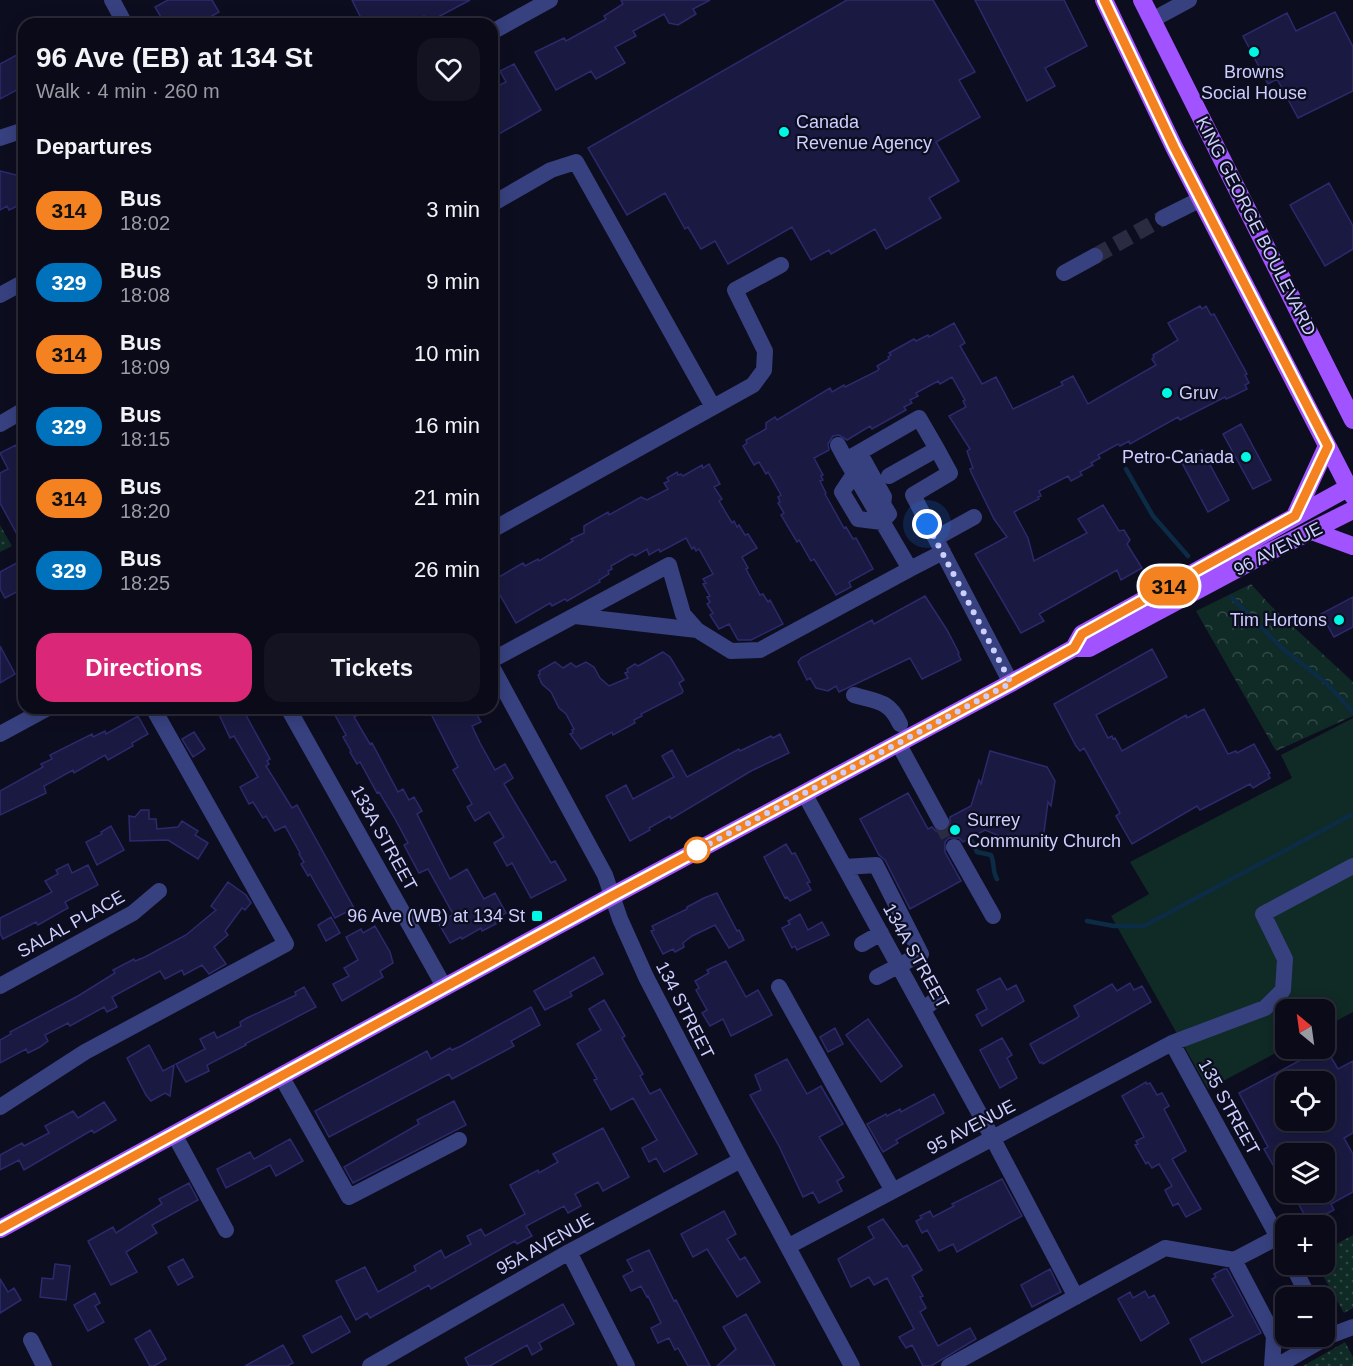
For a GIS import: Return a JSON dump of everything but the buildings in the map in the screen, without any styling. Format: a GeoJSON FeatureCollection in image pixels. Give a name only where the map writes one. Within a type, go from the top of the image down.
{"type":"FeatureCollection","features":[{"type":"Feature","properties":{"kind":"main road","name":"KING GEORGE BOULEVARD"},"geometry":{"type":"LineString","coordinates":[[1104,0],[1201,199],[1352,489]]}},
{"type":"Feature","properties":{"kind":"main road","name":"KING GEORGE BOULEVARD"},"geometry":{"type":"LineString","coordinates":[[1142,0],[1353,420]]}},
{"type":"Feature","properties":{"kind":"main road"},"geometry":{"type":"LineString","coordinates":[[1295,516],[1328,446]]}},
{"type":"Feature","properties":{"kind":"main road","name":"96 AVENUE"},"geometry":{"type":"LineString","coordinates":[[1074,648],[1082,634],[1295,516],[1352,489]]}},
{"type":"Feature","properties":{"kind":"main road","name":"96 AVENUE"},"geometry":{"type":"LineString","coordinates":[[0,1229],[1074,648],[1089,648],[1353,510]]}},
{"type":"Feature","properties":{"kind":"main road"},"geometry":{"type":"LineString","coordinates":[[1312,531],[1353,546]]}},
{"type":"Feature","properties":{"kind":"street"},"geometry":{"type":"LineString","coordinates":[[112,0],[122,18]]}},
{"type":"Feature","properties":{"kind":"street"},"geometry":{"type":"LineString","coordinates":[[498,29],[550,0]]}},
{"type":"Feature","properties":{"kind":"street"},"geometry":{"type":"LineString","coordinates":[[1152,20],[1189,0]]}},
{"type":"Feature","properties":{"kind":"street"},"geometry":{"type":"LineString","coordinates":[[0,138],[18,132]]}},
{"type":"Feature","properties":{"kind":"street"},"geometry":{"type":"LineString","coordinates":[[498,201],[551,170],[576,162],[713,407]]}},
{"type":"Feature","properties":{"kind":"street"},"geometry":{"type":"LineString","coordinates":[[1163,218],[1201,199]]}},
{"type":"Feature","properties":{"kind":"street"},"geometry":{"type":"LineString","coordinates":[[1064,273],[1095,256]]}},
{"type":"Feature","properties":{"kind":"street"},"geometry":{"type":"LineString","coordinates":[[498,527],[753,385],[764,370],[765,351],[735,290],[781,265]]}},
{"type":"Feature","properties":{"kind":"street"},"geometry":{"type":"LineString","coordinates":[[0,295],[18,285]]}},
{"type":"Feature","properties":{"kind":"street"},"geometry":{"type":"LineString","coordinates":[[0,424],[18,414]]}},
{"type":"Feature","properties":{"kind":"street"},"geometry":{"type":"LineString","coordinates":[[852,454],[919,418],[950,473],[913,495],[1011,683]]}},
{"type":"Feature","properties":{"kind":"street"},"geometry":{"type":"LineString","coordinates":[[889,476],[937,449]]}},
{"type":"Feature","properties":{"kind":"street"},"geometry":{"type":"LineString","coordinates":[[852,454],[884,497],[890,498],[897,509],[919,509]]}},
{"type":"Feature","properties":{"kind":"street"},"geometry":{"type":"LineString","coordinates":[[852,454],[882,522],[910,569]]}},
{"type":"Feature","properties":{"kind":"street"},"geometry":{"type":"LineString","coordinates":[[882,522],[889,514],[883,504],[884,497]]}},
{"type":"Feature","properties":{"kind":"street"},"geometry":{"type":"LineString","coordinates":[[498,657],[669,565],[683,614],[697,630],[731,651],[760,650],[910,569],[975,517]]}},
{"type":"Feature","properties":{"kind":"street"},"geometry":{"type":"LineString","coordinates":[[575,616],[697,630]]}},
{"type":"Feature","properties":{"kind":"street","name":"134 STREET"},"geometry":{"type":"LineString","coordinates":[[498,678],[605,875],[621,923],[646,978],[852,1366]]}},
{"type":"Feature","properties":{"kind":"street"},"geometry":{"type":"LineString","coordinates":[[854,695],[888,705],[900,724]]}},
{"type":"Feature","properties":{"kind":"street"},"geometry":{"type":"LineString","coordinates":[[0,734],[37,714]]}},
{"type":"Feature","properties":{"kind":"street"},"geometry":{"type":"LineString","coordinates":[[0,1107],[85,1052],[286,944],[156,714]]}},
{"type":"Feature","properties":{"kind":"street","name":"133A STREET"},"geometry":{"type":"LineString","coordinates":[[291,714],[445,988]]}},
{"type":"Feature","properties":{"kind":"street"},"geometry":{"type":"LineString","coordinates":[[898,743],[941,822]]}},
{"type":"Feature","properties":{"kind":"street","name":"134A STREET"},"geometry":{"type":"LineString","coordinates":[[804,793],[899,965],[929,1004],[992,1137],[1076,1297]]}},
{"type":"Feature","properties":{"kind":"street"},"geometry":{"type":"LineString","coordinates":[[954,847],[993,916]]}},
{"type":"Feature","properties":{"kind":"street"},"geometry":{"type":"LineString","coordinates":[[845,867],[876,865],[921,954],[877,977]]}},
{"type":"Feature","properties":{"kind":"street","name":"95 AVENUE"},"geometry":{"type":"LineString","coordinates":[[789,1246],[1172,1043],[1265,1008],[1283,990],[1285,959],[1263,914],[1353,866]]}},
{"type":"Feature","properties":{"kind":"street","name":"SALAL PLACE"},"geometry":{"type":"LineString","coordinates":[[0,986],[134,914],[159,891]]}},
{"type":"Feature","properties":{"kind":"street"},"geometry":{"type":"LineString","coordinates":[[862,944],[881,933]]}},
{"type":"Feature","properties":{"kind":"street"},"geometry":{"type":"LineString","coordinates":[[779,987],[893,1191]]}},
{"type":"Feature","properties":{"kind":"street","name":"135 STREET"},"geometry":{"type":"LineString","coordinates":[[1172,1043],[1275,1231]]}},
{"type":"Feature","properties":{"kind":"street"},"geometry":{"type":"LineString","coordinates":[[281,1077],[349,1197],[365,1191],[459,1140]]}},
{"type":"Feature","properties":{"kind":"street"},"geometry":{"type":"LineString","coordinates":[[174,1134],[226,1230]]}},
{"type":"Feature","properties":{"kind":"street","name":"95A AVENUE"},"geometry":{"type":"LineString","coordinates":[[370,1366],[569,1252],[741,1160]]}},
{"type":"Feature","properties":{"kind":"street"},"geometry":{"type":"LineString","coordinates":[[949,1366],[1165,1248],[1234,1260],[1275,1246]]}},
{"type":"Feature","properties":{"kind":"street"},"geometry":{"type":"LineString","coordinates":[[569,1252],[627,1366]]}},
{"type":"Feature","properties":{"kind":"street"},"geometry":{"type":"LineString","coordinates":[[1234,1260],[1274,1336],[1272,1366]]}},
{"type":"Feature","properties":{"kind":"street"},"geometry":{"type":"LineString","coordinates":[[1335,1330],[1353,1327]]}},
{"type":"Feature","properties":{"kind":"street"},"geometry":{"type":"LineString","coordinates":[[31,1340],[44,1366]]}},
{"type":"Feature","properties":{"kind":"street"},"geometry":{"type":"LineString","coordinates":[[1277,1366],[1304,1347]]}},
{"type":"Feature","properties":{"kind":"green space"},"geometry":{"type":"Polygon","coordinates":[[[0,525],[12,546],[0,552],[0,525]]]}},
{"type":"Feature","properties":{"kind":"green space"},"geometry":{"type":"Polygon","coordinates":[[[1251,584],[1271,606],[1353,682],[1353,716],[1276,751],[1196,611],[1251,584]]]}},
{"type":"Feature","properties":{"kind":"green space"},"geometry":{"type":"Polygon","coordinates":[[[1353,718],[1353,1012],[1335,1022],[1335,999],[1275,999],[1275,1053],[1208,1089],[1111,916],[1149,894],[1130,862],[1292,778],[1281,755],[1353,718]]]}},
{"type":"Feature","properties":{"kind":"green space"},"geometry":{"type":"Polygon","coordinates":[[[1353,1235],[1353,1308],[1344,1313],[1335,1297],[1335,1287],[1329,1287],[1323,1275],[1335,1275],[1335,1245],[1353,1235]]]}},
{"type":"Feature","properties":{"kind":"green space"},"geometry":{"type":"Polygon","coordinates":[[[1345,1342],[1353,1357],[1353,1366],[1303,1366],[1345,1342]]]}},
{"type":"Feature","properties":{"kind":"waterway"},"geometry":{"type":"LineString","coordinates":[[1126,469],[1153,516],[1188,556]]}},
{"type":"Feature","properties":{"kind":"waterway"},"geometry":{"type":"LineString","coordinates":[[1231,597],[1282,648],[1325,682],[1353,712]]}},
{"type":"Feature","properties":{"kind":"waterway"},"geometry":{"type":"LineString","coordinates":[[1087,921],[1114,926],[1144,926],[1353,814]]}},
{"type":"Feature","properties":{"kind":"waterway"},"geometry":{"type":"LineString","coordinates":[[972,841],[977,852],[991,855],[997,879]]}},
{"type":"Feature","properties":{"kind":"tunnel"},"geometry":{"type":"LineString","coordinates":[[1095,256],[1163,218]]}},
{"type":"Feature","properties":{"kind":"tunnel"},"geometry":{"type":"LineString","coordinates":[[941,822],[954,847]]}},
{"type":"Feature","properties":{"kind":"bus line","name":"314"},"geometry":{"type":"LineString","coordinates":[[0,1229],[612,896],[1011,683],[1074,648],[1082,634],[1295,516],[1312,475],[1328,446],[1174,147],[1104,0]]}},
{"type":"Feature","properties":{"kind":"place","name":"Browns Social House"},"geometry":{"type":"Point","coordinates":[1254,52]}},
{"type":"Feature","properties":{"kind":"place","name":"Canada Revenue Agency"},"geometry":{"type":"Point","coordinates":[784,132]}},
{"type":"Feature","properties":{"kind":"place","name":"Gruv"},"geometry":{"type":"Point","coordinates":[1167,393]}},
{"type":"Feature","properties":{"kind":"place","name":"Petro-Canada"},"geometry":{"type":"Point","coordinates":[1246,457]}},
{"type":"Feature","properties":{"kind":"place","name":"Tim Hortons"},"geometry":{"type":"Point","coordinates":[1339,620]}},
{"type":"Feature","properties":{"kind":"place","name":"Surrey Community Church"},"geometry":{"type":"Point","coordinates":[955,830]}},
{"type":"Feature","properties":{"kind":"place","name":"96 Ave (WB) at 134 St"},"geometry":{"type":"Point","coordinates":[537,916]}},
{"type":"Feature","properties":{"kind":"route"},"geometry":{"type":"LineString","coordinates":[[697,850],[694,852],[1011,683],[927,524]]}}]}
